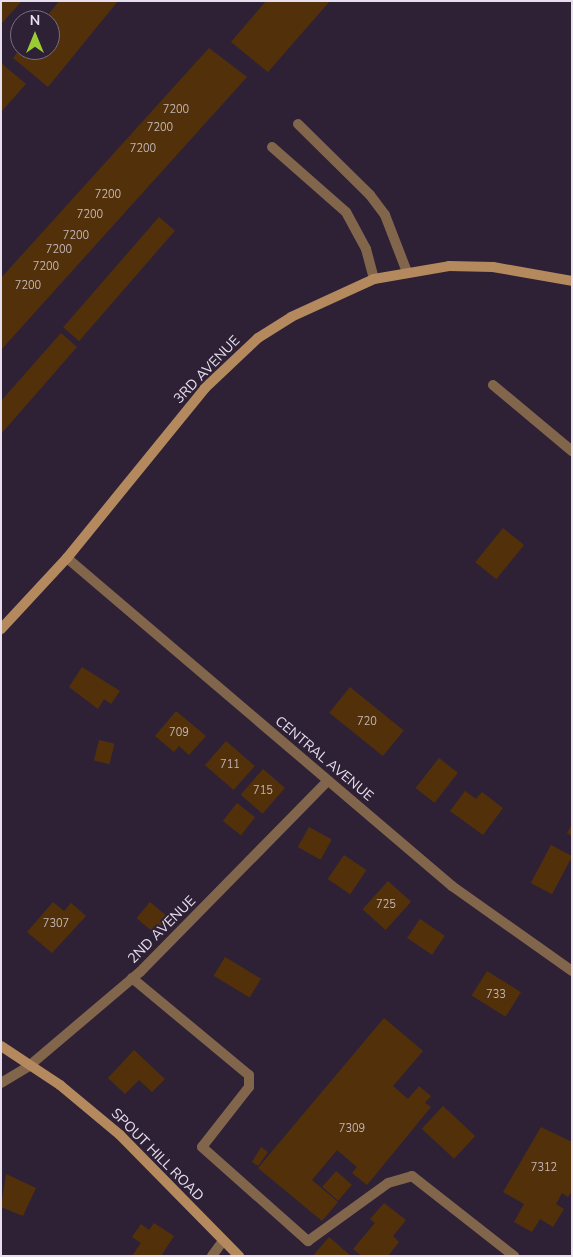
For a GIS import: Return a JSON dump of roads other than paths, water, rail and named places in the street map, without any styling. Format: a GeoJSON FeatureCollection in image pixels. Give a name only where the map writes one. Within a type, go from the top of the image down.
{"type":"FeatureCollection","features":[{"type":"Feature","properties":{"kind":"street"},"geometry":{"type":"LineString","coordinates":[[298,124],[370,194],[385,216],[407,272]]}},
{"type":"Feature","properties":{"kind":"street"},"geometry":{"type":"LineString","coordinates":[[272,147],[346,212],[366,248],[374,279]]}},
{"type":"Feature","properties":{"kind":"street","name":"3RD AVENUE"},"geometry":{"type":"LineString","coordinates":[[1,629],[67,558],[231,360],[291,317],[374,279],[407,272],[493,266],[572,281]]}},
{"type":"Feature","properties":{"kind":"street"},"geometry":{"type":"LineString","coordinates":[[493,385],[572,450]]}},
{"type":"Feature","properties":{"kind":"street","name":"CENTRAL AVENUE"},"geometry":{"type":"LineString","coordinates":[[67,558],[452,886],[572,971]]}},
{"type":"Feature","properties":{"kind":"street","name":"2ND AVENUE"},"geometry":{"type":"LineString","coordinates":[[1,1083],[29,1066],[132,978],[328,781]]}},
{"type":"Feature","properties":{"kind":"street"},"geometry":{"type":"LineString","coordinates":[[132,978],[249,1075],[249,1086],[202,1147],[308,1241],[369,1196],[412,1176],[514,1256]]}},
{"type":"Feature","properties":{"kind":"street","name":"SPOUT HILL ROAD"},"geometry":{"type":"LineString","coordinates":[[1,1046],[120,1135],[239,1256]]}},
{"type":"Feature","properties":{"kind":"street"},"geometry":{"type":"LineString","coordinates":[[212,1256],[223,1241]]}}]}
